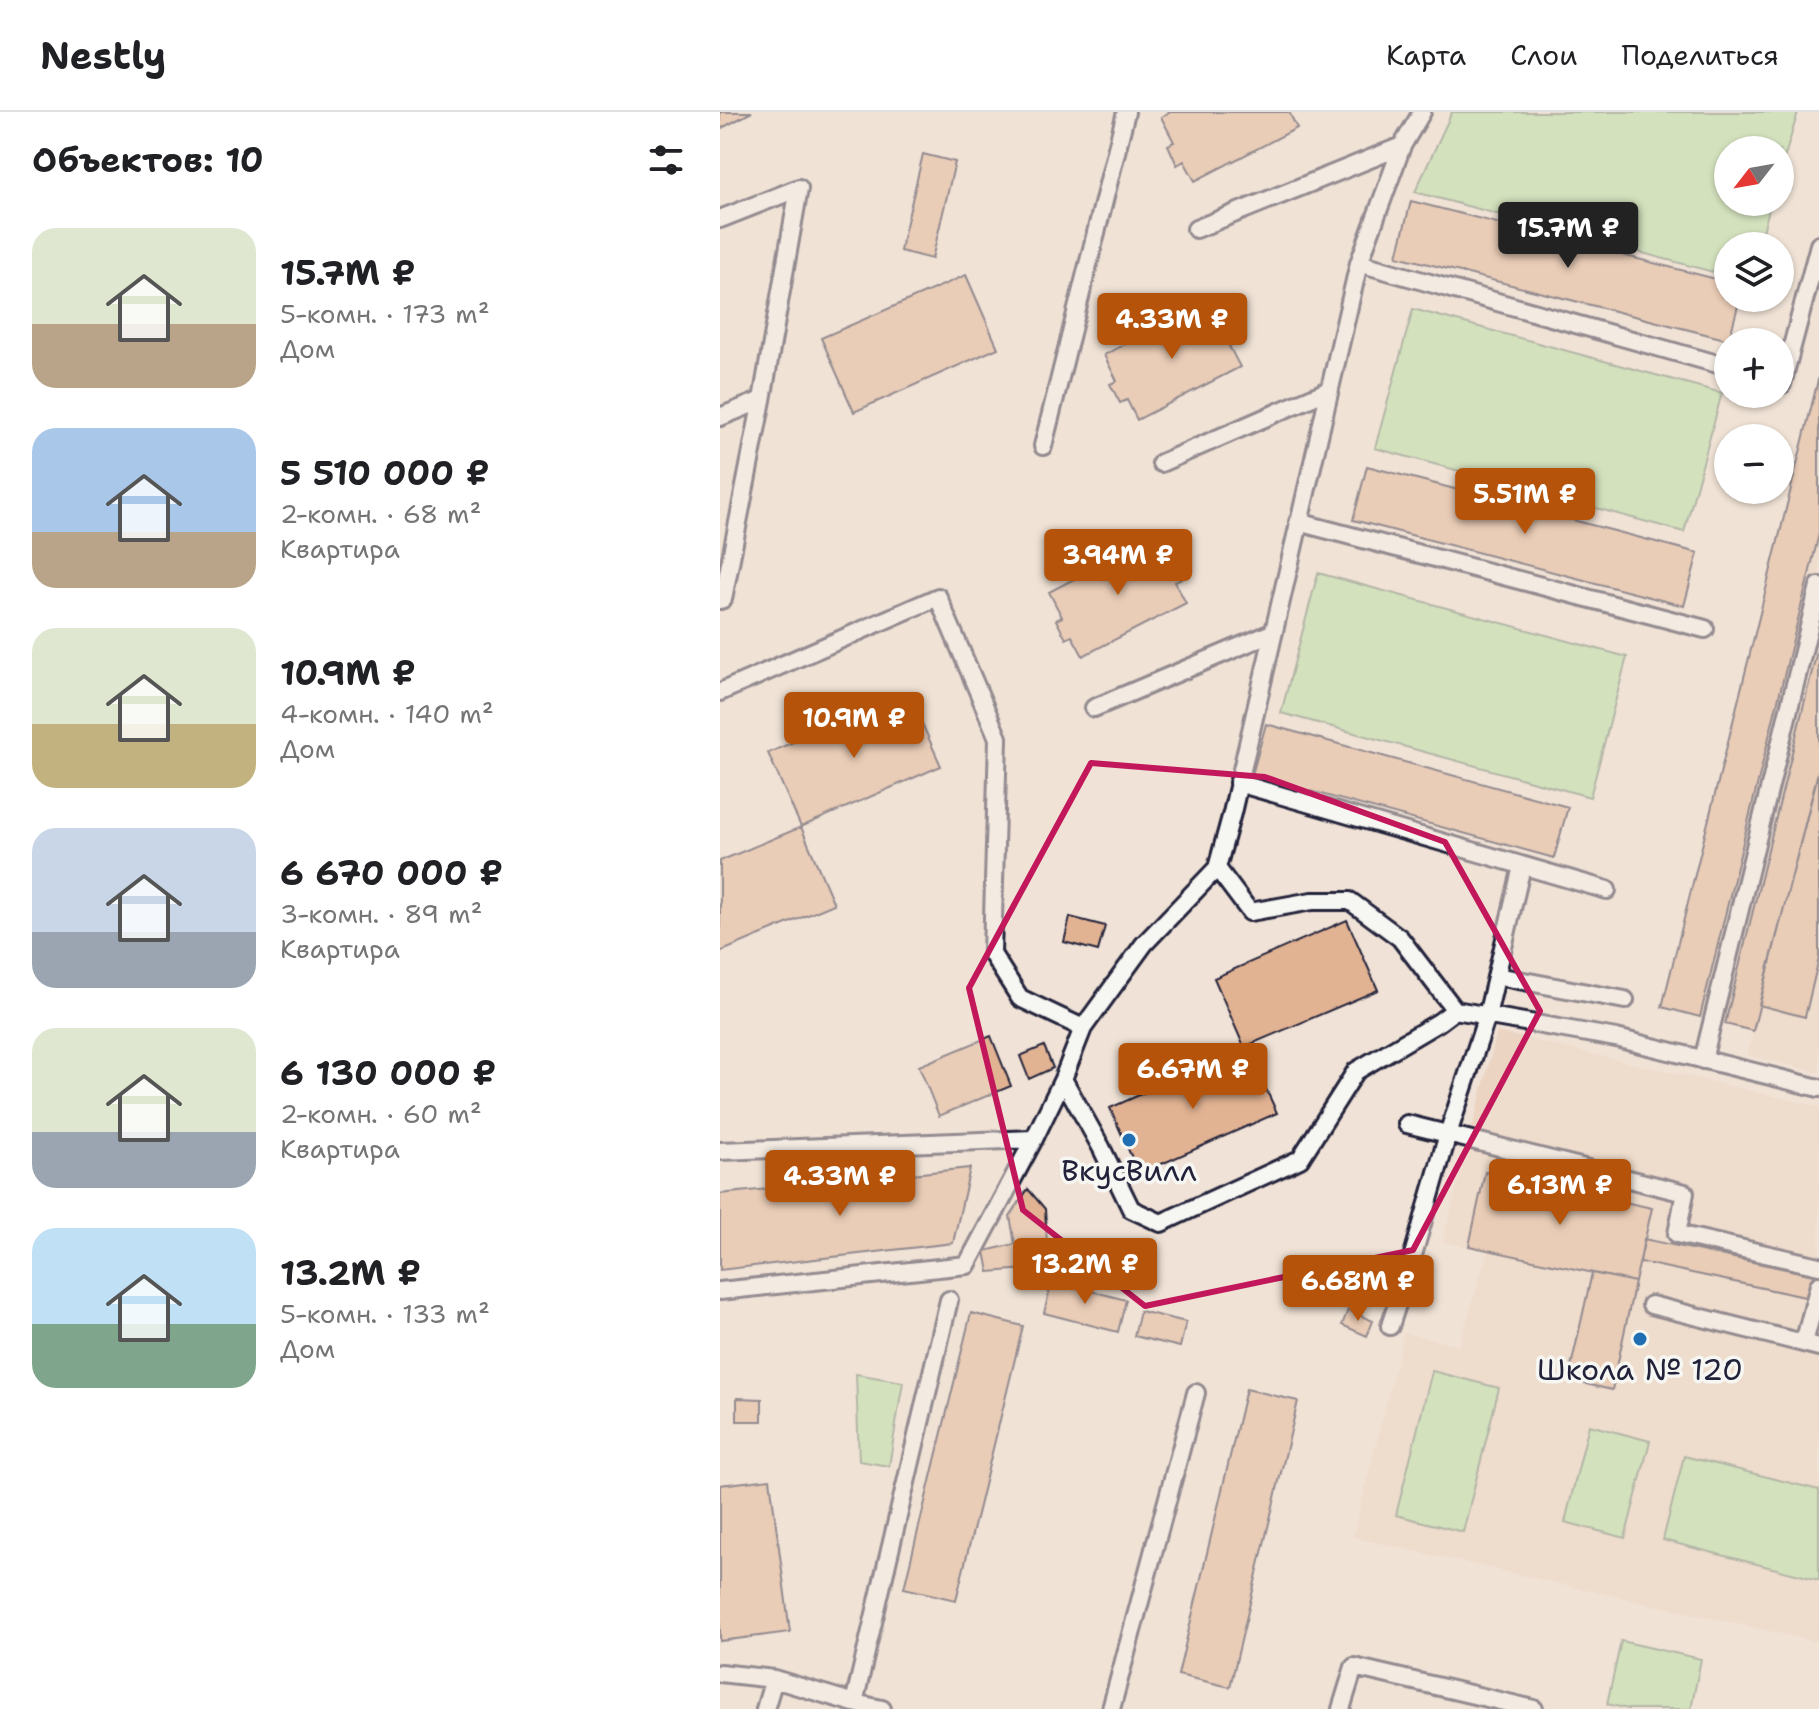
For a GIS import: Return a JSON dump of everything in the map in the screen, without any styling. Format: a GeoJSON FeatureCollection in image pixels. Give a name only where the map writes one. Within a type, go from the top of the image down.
{"type":"FeatureCollection","features":[{"type":"Feature","properties":{"kind":"lane"},"geometry":{"type":"LineString","coordinates":[[1043,446],[1126,112]]}},
{"type":"Feature","properties":{"kind":"lane"},"geometry":{"type":"LineString","coordinates":[[720,1291],[967,1265],[1034,1139],[1083,1028],[1144,944],[1217,868],[1359,263],[1402,146],[1422,112]]}},
{"type":"Feature","properties":{"kind":"lane"},"geometry":{"type":"LineString","coordinates":[[1196,229],[1402,146]]}},
{"type":"Feature","properties":{"kind":"lane"},"geometry":{"type":"LineString","coordinates":[[720,219],[799,188],[762,400],[723,599],[720,600]]}},
{"type":"Feature","properties":{"kind":"lane"},"geometry":{"type":"LineString","coordinates":[[1794,339],[1819,245]]}},
{"type":"Feature","properties":{"kind":"lane"},"geometry":{"type":"LineString","coordinates":[[1359,263],[1714,363]]}},
{"type":"Feature","properties":{"kind":"lane"},"geometry":{"type":"LineString","coordinates":[[1161,463],[1329,390]]}},
{"type":"Feature","properties":{"kind":"lane"},"geometry":{"type":"LineString","coordinates":[[720,417],[762,400]]}},
{"type":"Feature","properties":{"kind":"lane"},"geometry":{"type":"LineString","coordinates":[[1298,522],[1705,629]]}},
{"type":"Feature","properties":{"kind":"lane"},"geometry":{"type":"LineString","coordinates":[[1703,1060],[1819,586]]}},
{"type":"Feature","properties":{"kind":"lane"},"geometry":{"type":"LineString","coordinates":[[720,692],[938,597],[998,738],[992,954],[1020,998],[1083,1028]]}},
{"type":"Feature","properties":{"kind":"lane"},"geometry":{"type":"LineString","coordinates":[[1094,708],[1274,632]]}},
{"type":"Feature","properties":{"kind":"lane"},"geometry":{"type":"LineString","coordinates":[[1238,783],[1607,890]]}},
{"type":"Feature","properties":{"kind":"lane"},"geometry":{"type":"LineString","coordinates":[[1390,1326],[1487,1016],[1522,866]]}},
{"type":"Feature","properties":{"kind":"lane"},"geometry":{"type":"LineString","coordinates":[[1217,868],[1250,912],[1312,901],[1350,901],[1400,938],[1455,1010],[1616,1038],[1819,1088]]}},
{"type":"Feature","properties":{"kind":"lane"},"geometry":{"type":"LineString","coordinates":[[1497,976],[1625,1000]]}},
{"type":"Feature","properties":{"kind":"lane"},"geometry":{"type":"LineString","coordinates":[[1063,1079],[1131,1209],[1161,1223],[1300,1159],[1356,1071],[1455,1010]]}},
{"type":"Feature","properties":{"kind":"lane"},"geometry":{"type":"LineString","coordinates":[[1407,1124],[1685,1193],[1677,1234],[1819,1266]]}},
{"type":"Feature","properties":{"kind":"lane"},"geometry":{"type":"LineString","coordinates":[[720,1151],[1034,1139]]}},
{"type":"Feature","properties":{"kind":"lane"},"geometry":{"type":"LineString","coordinates":[[1651,1305],[1812,1345],[1819,1285]]}},
{"type":"Feature","properties":{"kind":"lane"},"geometry":{"type":"LineString","coordinates":[[854,1703],[949,1300]]}},
{"type":"Feature","properties":{"kind":"lane"},"geometry":{"type":"LineString","coordinates":[[1111,1709],[1196,1393]]}},
{"type":"Feature","properties":{"kind":"lane"},"geometry":{"type":"LineString","coordinates":[[1341,1709],[1354,1667],[1534,1709]]}},
{"type":"Feature","properties":{"kind":"lane"},"geometry":{"type":"LineString","coordinates":[[720,1673],[774,1679],[882,1709]]}},
{"type":"Feature","properties":{"kind":"lane"},"geometry":{"type":"LineString","coordinates":[[765,1709],[774,1679]]}},
{"type":"Feature","properties":{"kind":"highlighted area"},"geometry":{"type":"Polygon","coordinates":[[[1091,763],[1265,777],[1445,842],[1540,1011],[1413,1250],[1145,1306],[1023,1210],[969,988],[1091,763]]]}},
{"type":"Feature","properties":{"kind":"shaded area"},"geometry":{"type":"Polygon","coordinates":[[[1819,376],[1819,1072],[1747,1055],[1753,1030],[1662,1007],[1787,504],[1794,504],[1794,476],[1819,376]]]}},
{"type":"Feature","properties":{"kind":"shaded area","name":"Школа № 120"},"geometry":{"type":"Polygon","coordinates":[[[1497,1032],[1819,1107],[1819,1642],[1353,1537],[1404,1333],[1459,1346],[1488,1251],[1443,1242],[1497,1032]]]}},
{"type":"Feature","properties":{"kind":"green space"},"geometry":{"type":"Polygon","coordinates":[[[1452,112],[1798,112],[1791,136],[1714,136],[1714,216],[1767,216],[1763,232],[1714,232],[1714,272],[1415,192],[1452,112]]]}},
{"type":"Feature","properties":{"kind":"green space"},"geometry":{"type":"Polygon","coordinates":[[[1413,309],[1714,391],[1714,408],[1718,408],[1684,532],[1375,448],[1413,309]]]}},
{"type":"Feature","properties":{"kind":"green space"},"geometry":{"type":"Polygon","coordinates":[[[1318,573],[1627,657],[1590,797],[1281,713],[1318,573]]]}},
{"type":"Feature","properties":{"kind":"green space"},"geometry":{"type":"Polygon","coordinates":[[[1432,1371],[1499,1388],[1463,1532],[1396,1515],[1432,1371]]]}},
{"type":"Feature","properties":{"kind":"green space"},"geometry":{"type":"Polygon","coordinates":[[[856,1374],[903,1382],[889,1466],[859,1461],[856,1374]]]}},
{"type":"Feature","properties":{"kind":"green space"},"geometry":{"type":"Polygon","coordinates":[[[1589,1425],[1650,1441],[1625,1538],[1565,1522],[1589,1425]]]}},
{"type":"Feature","properties":{"kind":"green space"},"geometry":{"type":"Polygon","coordinates":[[[1684,1456],[1819,1490],[1819,1580],[1663,1540],[1684,1456]]]}},
{"type":"Feature","properties":{"kind":"green space"},"geometry":{"type":"Polygon","coordinates":[[[1621,1641],[1701,1659],[1691,1709],[1628,1709],[1607,1704],[1621,1641]]]}},
{"type":"Feature","properties":{"kind":"building"},"geometry":{"type":"Polygon","coordinates":[[[720,112],[752,112],[720,129],[720,112]]]}},
{"type":"Feature","properties":{"kind":"building"},"geometry":{"type":"Polygon","coordinates":[[[1170,112],[1289,112],[1297,128],[1195,181],[1184,161],[1177,165],[1168,145],[1174,142],[1161,117],[1170,112]]]}},
{"type":"Feature","properties":{"kind":"building"},"geometry":{"type":"Polygon","coordinates":[[[923,154],[955,162],[932,259],[900,251],[923,154]]]}},
{"type":"Feature","properties":{"kind":"building"},"geometry":{"type":"Polygon","coordinates":[[[1411,201],[1714,278],[1714,312],[1736,312],[1732,328],[1714,328],[1714,336],[1397,256],[1411,201]]]}},
{"type":"Feature","properties":{"kind":"building"},"geometry":{"type":"Polygon","coordinates":[[[966,275],[998,348],[854,412],[821,338],[966,275]]]}},
{"type":"Feature","properties":{"kind":"building"},"geometry":{"type":"Polygon","coordinates":[[[1206,302],[1219,327],[1226,323],[1236,343],[1229,346],[1240,367],[1137,420],[1127,400],[1120,403],[1110,384],[1117,381],[1104,355],[1206,302]]]}},
{"type":"Feature","properties":{"kind":"building"},"geometry":{"type":"Polygon","coordinates":[[[1819,376],[1819,534],[1700,1017],[1662,1007],[1787,504],[1794,504],[1794,476],[1819,376]]]}},
{"type":"Feature","properties":{"kind":"building"},"geometry":{"type":"Polygon","coordinates":[[[1367,466],[1698,553],[1684,606],[1353,520],[1367,466]]]}},
{"type":"Feature","properties":{"kind":"building"},"geometry":{"type":"Polygon","coordinates":[[[1152,538],[1165,563],[1172,560],[1182,579],[1175,582],[1186,603],[1083,656],[1072,636],[1066,639],[1056,620],[1062,617],[1049,592],[1152,538]]]}},
{"type":"Feature","properties":{"kind":"building"},"geometry":{"type":"Polygon","coordinates":[[[1819,643],[1819,768],[1753,1031],[1725,1024],[1819,643]]]}},
{"type":"Feature","properties":{"kind":"building"},"geometry":{"type":"Polygon","coordinates":[[[908,692],[941,766],[801,827],[768,753],[908,692]]]}},
{"type":"Feature","properties":{"kind":"building"},"geometry":{"type":"Polygon","coordinates":[[[1266,724],[1568,807],[1554,858],[1252,775],[1266,724]]]}},
{"type":"Feature","properties":{"kind":"building"},"geometry":{"type":"Polygon","coordinates":[[[1818,774],[1819,958],[1805,1017],[1759,1005],[1818,774]]]}},
{"type":"Feature","properties":{"kind":"building"},"geometry":{"type":"Polygon","coordinates":[[[801,827],[834,904],[720,952],[720,861],[801,827]]]}},
{"type":"Feature","properties":{"kind":"building"},"geometry":{"type":"Polygon","coordinates":[[[1070,917],[1105,926],[1098,951],[1064,942],[1070,917]]]}},
{"type":"Feature","properties":{"kind":"building"},"geometry":{"type":"Polygon","coordinates":[[[1347,920],[1378,990],[1244,1047],[1214,978],[1347,920]]]}},
{"type":"Feature","properties":{"kind":"building"},"geometry":{"type":"Polygon","coordinates":[[[991,1036],[1011,1086],[939,1116],[919,1066],[991,1036]]]}},
{"type":"Feature","properties":{"kind":"building"},"geometry":{"type":"Polygon","coordinates":[[[1044,1046],[1053,1068],[1029,1079],[1020,1056],[1044,1046]]]}},
{"type":"Feature","properties":{"kind":"building"},"geometry":{"type":"Polygon","coordinates":[[[1247,1047],[1277,1113],[1139,1174],[1110,1108],[1247,1047]]]}},
{"type":"Feature","properties":{"kind":"building"},"geometry":{"type":"Polygon","coordinates":[[[970,1168],[953,1243],[720,1270],[720,1194],[970,1168]]]}},
{"type":"Feature","properties":{"kind":"building"},"geometry":{"type":"Polygon","coordinates":[[[1485,1172],[1652,1208],[1635,1282],[1469,1246],[1485,1172]]]}},
{"type":"Feature","properties":{"kind":"building"},"geometry":{"type":"Polygon","coordinates":[[[1028,1189],[1045,1209],[1047,1243],[1026,1269],[989,1272],[985,1251],[1015,1244],[1010,1216],[1028,1189]]]}},
{"type":"Feature","properties":{"kind":"building"},"geometry":{"type":"Polygon","coordinates":[[[1644,1239],[1819,1276],[1819,1300],[1640,1262],[1644,1239]]]}},
{"type":"Feature","properties":{"kind":"building"},"geometry":{"type":"Polygon","coordinates":[[[1592,1273],[1635,1282],[1612,1390],[1568,1380],[1592,1273]]]}},
{"type":"Feature","properties":{"kind":"building"},"geometry":{"type":"Polygon","coordinates":[[[1052,1281],[1126,1300],[1118,1332],[1044,1313],[1052,1281]]]}},
{"type":"Feature","properties":{"kind":"building"},"geometry":{"type":"Polygon","coordinates":[[[1348,1310],[1373,1321],[1367,1336],[1342,1325],[1348,1310]]]}},
{"type":"Feature","properties":{"kind":"building"},"geometry":{"type":"Polygon","coordinates":[[[1140,1311],[1186,1322],[1180,1347],[1134,1336],[1140,1311]]]}},
{"type":"Feature","properties":{"kind":"building"},"geometry":{"type":"Polygon","coordinates":[[[971,1313],[1023,1326],[956,1600],[904,1588],[971,1313]]]}},
{"type":"Feature","properties":{"kind":"building"},"geometry":{"type":"Polygon","coordinates":[[[1246,1389],[1298,1401],[1230,1687],[1178,1675],[1246,1389]]]}},
{"type":"Feature","properties":{"kind":"building"},"geometry":{"type":"Polygon","coordinates":[[[737,1398],[762,1399],[762,1421],[737,1421],[737,1398]]]}},
{"type":"Feature","properties":{"kind":"building"},"geometry":{"type":"Polygon","coordinates":[[[770,1479],[790,1632],[720,1641],[720,1485],[770,1479]]]}},
{"type":"Feature","properties":{"kind":"place","name":"ВкусВилл"},"geometry":{"type":"Point","coordinates":[1129,1140]}},
{"type":"Feature","properties":{"kind":"place","name":"Школа № 120"},"geometry":{"type":"Point","coordinates":[1640,1339]}}]}
